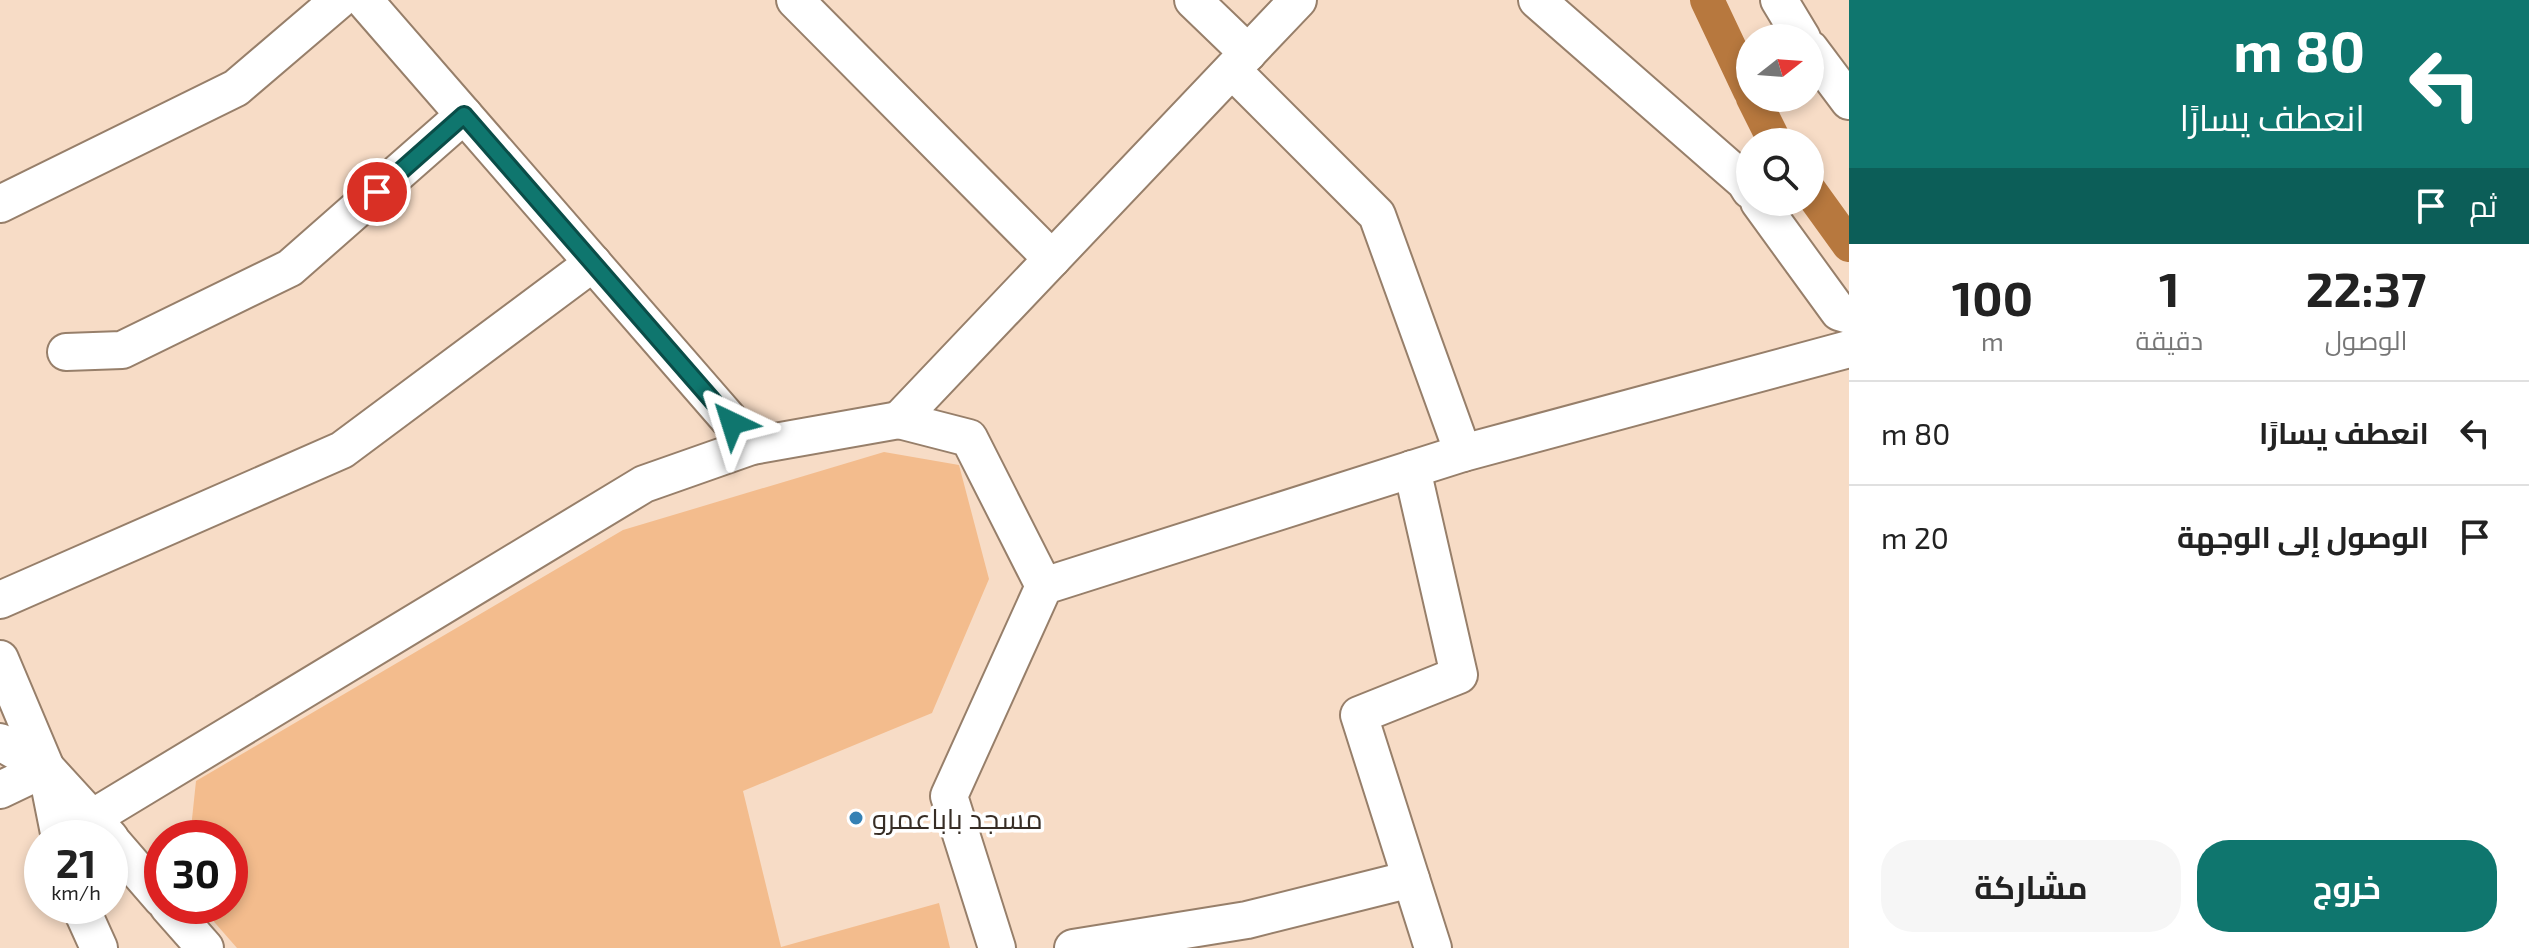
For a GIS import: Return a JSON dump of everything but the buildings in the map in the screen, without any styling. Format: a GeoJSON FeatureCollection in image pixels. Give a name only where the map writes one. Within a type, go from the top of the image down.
{"type":"FeatureCollection","features":[{"type":"Feature","properties":{"kind":"street"},"geometry":{"type":"LineString","coordinates":[[0,204],[236,88],[339,0]]}},
{"type":"Feature","properties":{"kind":"street"},"geometry":{"type":"LineString","coordinates":[[364,0],[752,446]]}},
{"type":"Feature","properties":{"kind":"street"},"geometry":{"type":"LineString","coordinates":[[795,0],[1052,259]]}},
{"type":"Feature","properties":{"kind":"street"},"geometry":{"type":"LineString","coordinates":[[1193,0],[1240,61],[1377,215],[1463,453]]}},
{"type":"Feature","properties":{"kind":"street"},"geometry":{"type":"LineString","coordinates":[[899,420],[1298,0]]}},
{"type":"Feature","properties":{"kind":"street"},"geometry":{"type":"LineString","coordinates":[[1537,0],[1736,174]]}},
{"type":"Feature","properties":{"kind":"street"},"geometry":{"type":"LineString","coordinates":[[1779,0],[1794,24]]}},
{"type":"Feature","properties":{"kind":"street"},"geometry":{"type":"LineString","coordinates":[[1824,68],[1849,101]]}},
{"type":"Feature","properties":{"kind":"street"},"geometry":{"type":"LineString","coordinates":[[66,352],[122,350],[290,268],[464,115]]}},
{"type":"Feature","properties":{"kind":"street"},"geometry":{"type":"LineString","coordinates":[[1769,216],[1839,312],[1849,315]]}},
{"type":"Feature","properties":{"kind":"street"},"geometry":{"type":"LineString","coordinates":[[0,600],[342,450],[593,263]]}},
{"type":"Feature","properties":{"kind":"street"},"geometry":{"type":"LineString","coordinates":[[997,948],[949,796],[1044,586],[1463,453],[1849,349]]}},
{"type":"Feature","properties":{"kind":"street"},"geometry":{"type":"LineString","coordinates":[[121,820],[644,484],[752,446],[899,420],[969,438],[1044,586]]}},
{"type":"Feature","properties":{"kind":"street"},"geometry":{"type":"LineString","coordinates":[[1412,469],[1459,675],[1359,715],[1433,948]]}},
{"type":"Feature","properties":{"kind":"street"},"geometry":{"type":"LineString","coordinates":[[0,659],[46,768],[56,820]]}},
{"type":"Feature","properties":{"kind":"street"},"geometry":{"type":"LineString","coordinates":[[0,742],[46,768],[94,820]]}},
{"type":"Feature","properties":{"kind":"street"},"geometry":{"type":"LineString","coordinates":[[0,790],[46,768]]}},
{"type":"Feature","properties":{"kind":"street"},"geometry":{"type":"LineString","coordinates":[[128,859],[144,878]]}},
{"type":"Feature","properties":{"kind":"street"},"geometry":{"type":"LineString","coordinates":[[1073,948],[1247,920],[1411,879]]}},
{"type":"Feature","properties":{"kind":"street"},"geometry":{"type":"LineString","coordinates":[[88,924],[99,948]]}},
{"type":"Feature","properties":{"kind":"street"},"geometry":{"type":"LineString","coordinates":[[184,924],[205,948]]}},
{"type":"Feature","properties":{"kind":"shaded area"},"geometry":{"type":"Polygon","coordinates":[[[884,452],[959,465],[989,579],[932,713],[743,791],[781,947],[939,903],[950,948],[237,948],[216,924],[248,924],[248,820],[192,820],[196,781],[623,530],[884,452]]]}},
{"type":"Feature","properties":{"kind":"waterway"},"geometry":{"type":"LineString","coordinates":[[1707,0],[1736,61]]}},
{"type":"Feature","properties":{"kind":"waterway"},"geometry":{"type":"LineString","coordinates":[[1760,112],[1768,128]]}},
{"type":"Feature","properties":{"kind":"waterway"},"geometry":{"type":"LineString","coordinates":[[1824,210],[1849,245]]}},
{"type":"Feature","properties":{"kind":"place","name":"مسجد باباعمرو"},"geometry":{"type":"Point","coordinates":[856,818]}},
{"type":"Feature","properties":{"kind":"route"},"geometry":{"type":"LineString","coordinates":[[377,192],[464,115],[732,423]]}}]}
